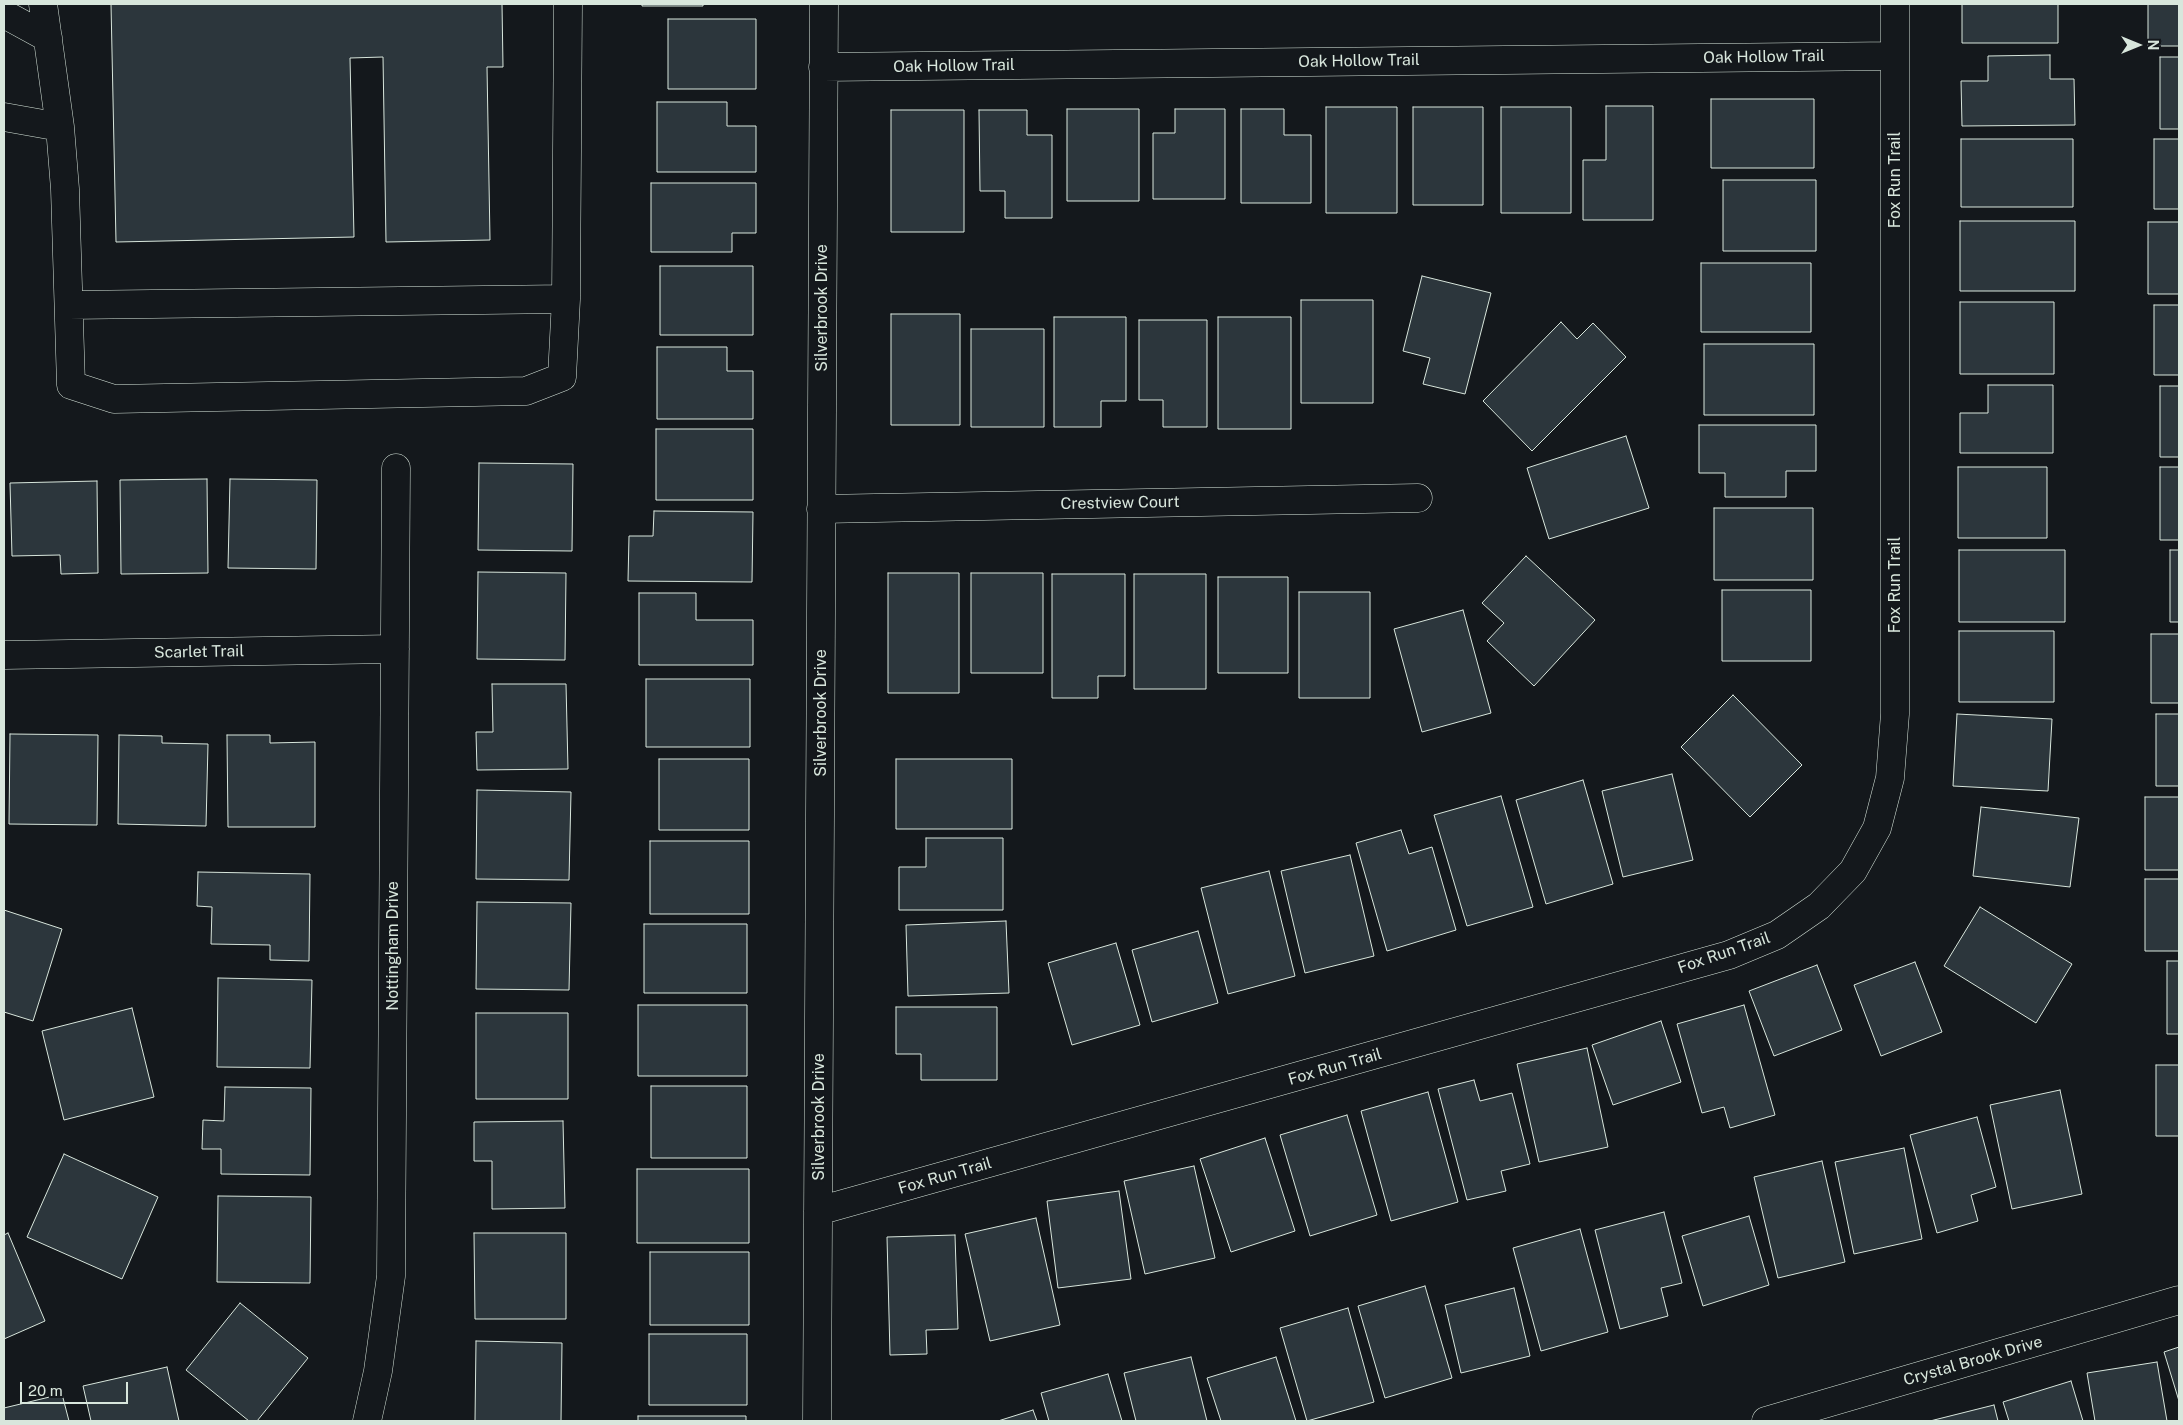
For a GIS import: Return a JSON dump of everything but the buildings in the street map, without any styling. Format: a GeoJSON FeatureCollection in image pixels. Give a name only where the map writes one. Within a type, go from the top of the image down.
{"type":"FeatureCollection","features":[{"type":"Feature","properties":{"kind":"street"},"geometry":{"type":"LineString","coordinates":[[43,4],[60,127],[65,189],[71,385],[114,398],[526,392],[562,377],[566,299],[568,4]]}},
{"type":"Feature","properties":{"kind":"street","name":"Silverbrook Drive"},"geometry":{"type":"LineString","coordinates":[[817,1421],[824,4]]}},
{"type":"Feature","properties":{"kind":"street","name":"Fox Run Trail"},"geometry":{"type":"LineString","coordinates":[[818,1211],[1729,955],[1777,935],[1818,906],[1853,871],[1877,828],[1890,778],[1895,714],[1895,4]]}},
{"type":"Feature","properties":{"kind":"street"},"geometry":{"type":"LineString","coordinates":[[4,14],[48,38]]}},
{"type":"Feature","properties":{"kind":"street","name":"Oak Hollow Trail"},"geometry":{"type":"LineString","coordinates":[[823,67],[1895,56]]}},
{"type":"Feature","properties":{"kind":"street"},"geometry":{"type":"LineString","coordinates":[[4,118],[60,127]]}},
{"type":"Feature","properties":{"kind":"street"},"geometry":{"type":"LineString","coordinates":[[68,305],[566,299]]}},
{"type":"Feature","properties":{"kind":"street","name":"Nottingham Drive"},"geometry":{"type":"LineString","coordinates":[[366,1421],[378,1371],[391,1276],[396,468]]}},
{"type":"Feature","properties":{"kind":"street","name":"Crestview Court"},"geometry":{"type":"LineString","coordinates":[[821,509],[1418,498]]}},
{"type":"Feature","properties":{"kind":"street","name":"Scarlet Trail"},"geometry":{"type":"LineString","coordinates":[[4,655],[395,649]]}},
{"type":"Feature","properties":{"kind":"street","name":"Crystal Brook Drive"},"geometry":{"type":"LineString","coordinates":[[1766,1421],[2179,1300]]}}]}
